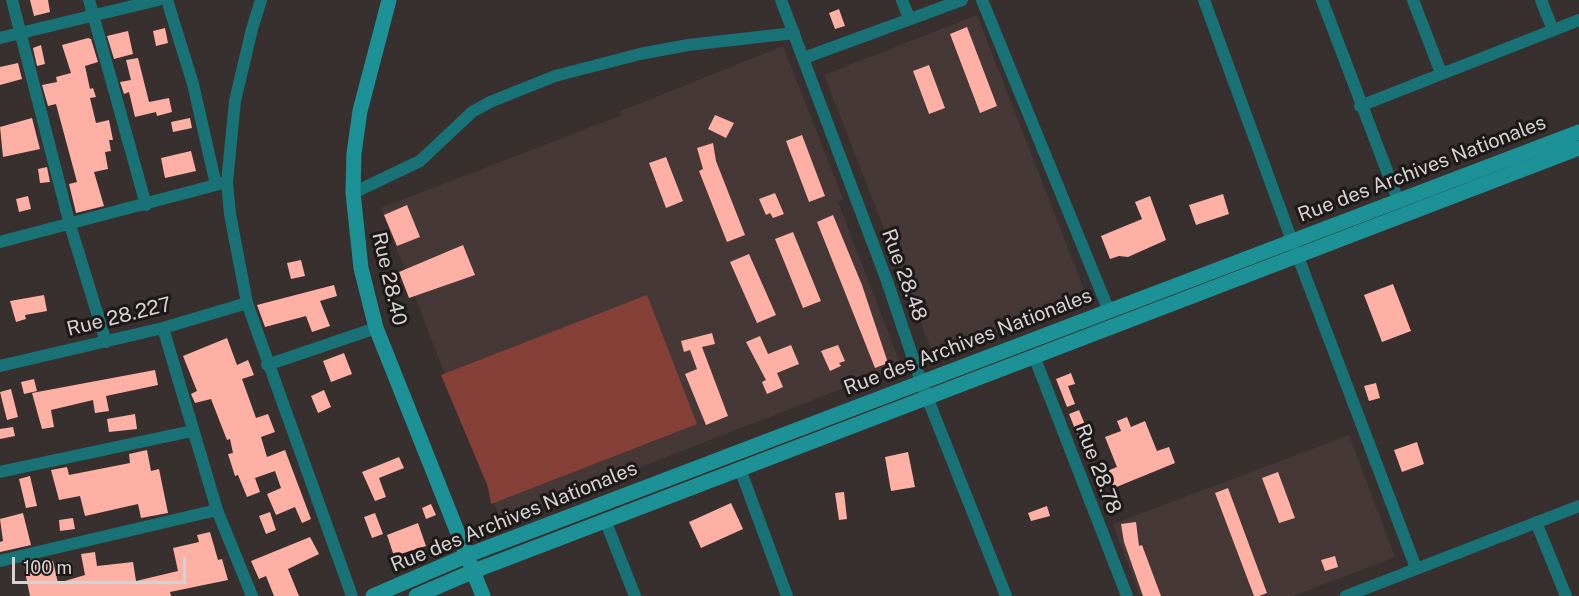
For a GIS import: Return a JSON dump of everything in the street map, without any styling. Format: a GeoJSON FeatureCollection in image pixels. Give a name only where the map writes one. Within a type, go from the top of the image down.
{"type":"FeatureCollection","features":[{"type":"Feature","properties":{"kind":"street"},"geometry":{"type":"LineString","coordinates":[[12,0],[70,225],[106,342]]}},
{"type":"Feature","properties":{"kind":"street"},"geometry":{"type":"LineString","coordinates":[[89,0],[146,205]]}},
{"type":"Feature","properties":{"kind":"street"},"geometry":{"type":"LineString","coordinates":[[0,38],[158,0]]}},
{"type":"Feature","properties":{"kind":"street"},"geometry":{"type":"LineString","coordinates":[[166,0],[194,84],[222,184],[247,303],[267,365],[352,596]]}},
{"type":"Feature","properties":{"kind":"street"},"geometry":{"type":"LineString","coordinates":[[222,184],[235,101],[261,0]]}},
{"type":"Feature","properties":{"kind":"street","name":"Rue 28.40"},"geometry":{"type":"LineString","coordinates":[[388,0],[360,111],[354,153],[353,193],[361,268],[376,328],[483,596]]}},
{"type":"Feature","properties":{"kind":"street","name":"Rue 28.48"},"geometry":{"type":"LineString","coordinates":[[781,0],[886,281],[921,382],[1006,596]]}},
{"type":"Feature","properties":{"kind":"street"},"geometry":{"type":"LineString","coordinates":[[902,0],[909,18]]}},
{"type":"Feature","properties":{"kind":"street"},"geometry":{"type":"LineString","coordinates":[[804,58],[962,0]]}},
{"type":"Feature","properties":{"kind":"street"},"geometry":{"type":"LineString","coordinates":[[982,0],[1108,311]]}},
{"type":"Feature","properties":{"kind":"street"},"geometry":{"type":"LineString","coordinates":[[1204,0],[1294,248],[1416,568]]}},
{"type":"Feature","properties":{"kind":"street"},"geometry":{"type":"LineString","coordinates":[[1322,0],[1360,106],[1398,200]]}},
{"type":"Feature","properties":{"kind":"street"},"geometry":{"type":"LineString","coordinates":[[1413,0],[1441,73]]}},
{"type":"Feature","properties":{"kind":"street"},"geometry":{"type":"LineString","coordinates":[[1541,0],[1553,30]]}},
{"type":"Feature","properties":{"kind":"street"},"geometry":{"type":"LineString","coordinates":[[1360,106],[1579,20]]}},
{"type":"Feature","properties":{"kind":"street"},"geometry":{"type":"LineString","coordinates":[[353,193],[420,161],[472,112],[490,102],[555,76],[659,50],[794,33]]}},
{"type":"Feature","properties":{"kind":"street","name":"Rue des Archives Nationales"},"geometry":{"type":"LineString","coordinates":[[416,596],[605,520],[1034,356],[1294,248],[1398,200],[1579,132]]}},
{"type":"Feature","properties":{"kind":"street","name":"Rue des Archives Nationales"},"geometry":{"type":"LineString","coordinates":[[373,596],[468,555],[1108,311],[1579,148]]}},
{"type":"Feature","properties":{"kind":"street"},"geometry":{"type":"LineString","coordinates":[[0,242],[222,184]]}},
{"type":"Feature","properties":{"kind":"street","name":"Rue 28.227"},"geometry":{"type":"LineString","coordinates":[[0,366],[163,328],[247,303]]}},
{"type":"Feature","properties":{"kind":"street"},"geometry":{"type":"LineString","coordinates":[[163,328],[217,510],[252,596]]}},
{"type":"Feature","properties":{"kind":"street"},"geometry":{"type":"LineString","coordinates":[[267,365],[376,328]]}},
{"type":"Feature","properties":{"kind":"street","name":"Rue 28.78"},"geometry":{"type":"LineString","coordinates":[[1034,356],[1127,596]]}},
{"type":"Feature","properties":{"kind":"street"},"geometry":{"type":"LineString","coordinates":[[0,472],[192,430]]}},
{"type":"Feature","properties":{"kind":"street"},"geometry":{"type":"LineString","coordinates":[[740,469],[787,596]]}},
{"type":"Feature","properties":{"kind":"street"},"geometry":{"type":"LineString","coordinates":[[1352,595],[1579,506]]}},
{"type":"Feature","properties":{"kind":"street"},"geometry":{"type":"LineString","coordinates":[[0,561],[217,510]]}},
{"type":"Feature","properties":{"kind":"street"},"geometry":{"type":"LineString","coordinates":[[605,520],[635,596]]}},
{"type":"Feature","properties":{"kind":"street"},"geometry":{"type":"LineString","coordinates":[[1536,522],[1566,596]]}},
{"type":"Feature","properties":{"kind":"shaded area"},"geometry":{"type":"Polygon","coordinates":[[[977,15],[1087,297],[934,357],[824,75],[977,15]]]}},
{"type":"Feature","properties":{"kind":"shaded area"},"geometry":{"type":"Polygon","coordinates":[[[783,46],[843,199],[838,202],[901,366],[501,521],[381,208],[622,115],[621,111],[783,46]]]}},
{"type":"Feature","properties":{"kind":"shaded area"},"geometry":{"type":"Polygon","coordinates":[[[647,295],[697,424],[491,504],[488,487],[441,375],[647,295]]]}},
{"type":"Feature","properties":{"kind":"shaded area"},"geometry":{"type":"Polygon","coordinates":[[[1349,435],[1395,557],[1293,596],[1140,596],[1113,524],[1349,435]]]}},
{"type":"Feature","properties":{"kind":"building"},"geometry":{"type":"Polygon","coordinates":[[[30,0],[48,0],[50,12],[34,16],[30,0]]]}},
{"type":"Feature","properties":{"kind":"building"},"geometry":{"type":"Polygon","coordinates":[[[839,9],[845,26],[835,29],[829,13],[839,9]]]}},
{"type":"Feature","properties":{"kind":"building"},"geometry":{"type":"Polygon","coordinates":[[[967,27],[997,106],[980,113],[950,34],[967,27]]]}},
{"type":"Feature","properties":{"kind":"building"},"geometry":{"type":"Polygon","coordinates":[[[165,28],[168,43],[156,46],[153,31],[165,28]]]}},
{"type":"Feature","properties":{"kind":"building"},"geometry":{"type":"Polygon","coordinates":[[[128,31],[133,54],[114,59],[107,36],[128,31]]]}},
{"type":"Feature","properties":{"kind":"building"},"geometry":{"type":"Polygon","coordinates":[[[91,39],[98,62],[85,66],[90,89],[93,88],[96,97],[90,98],[96,123],[109,120],[113,140],[109,140],[111,151],[105,152],[108,169],[94,172],[104,206],[76,213],[69,184],[77,182],[56,104],[48,106],[42,85],[57,82],[56,77],[71,73],[62,45],[91,39]]]}},
{"type":"Feature","properties":{"kind":"building"},"geometry":{"type":"Polygon","coordinates":[[[41,45],[45,64],[37,66],[33,48],[41,45]]]}},
{"type":"Feature","properties":{"kind":"building"},"geometry":{"type":"Polygon","coordinates":[[[138,58],[149,102],[169,98],[172,112],[157,116],[156,112],[135,117],[129,92],[124,94],[120,82],[131,80],[126,60],[138,58]]]}},
{"type":"Feature","properties":{"kind":"building"},"geometry":{"type":"Polygon","coordinates":[[[18,63],[22,79],[0,85],[0,67],[18,63]]]}},
{"type":"Feature","properties":{"kind":"building"},"geometry":{"type":"Polygon","coordinates":[[[929,65],[945,108],[929,114],[913,71],[929,65]]]}},
{"type":"Feature","properties":{"kind":"building"},"geometry":{"type":"Polygon","coordinates":[[[715,115],[734,123],[726,138],[708,129],[715,115]]]}},
{"type":"Feature","properties":{"kind":"building"},"geometry":{"type":"Polygon","coordinates":[[[32,118],[40,149],[3,157],[0,127],[32,118]]]}},
{"type":"Feature","properties":{"kind":"building"},"geometry":{"type":"Polygon","coordinates":[[[190,118],[192,128],[173,132],[171,122],[190,118]]]}},
{"type":"Feature","properties":{"kind":"building"},"geometry":{"type":"Polygon","coordinates":[[[802,135],[825,196],[809,202],[786,141],[802,135]]]}},
{"type":"Feature","properties":{"kind":"building"},"geometry":{"type":"Polygon","coordinates":[[[713,143],[716,161],[745,235],[727,242],[699,171],[703,169],[697,148],[713,143]]]}},
{"type":"Feature","properties":{"kind":"building"},"geometry":{"type":"Polygon","coordinates":[[[191,151],[196,171],[165,178],[161,158],[191,151]]]}},
{"type":"Feature","properties":{"kind":"building"},"geometry":{"type":"Polygon","coordinates":[[[666,157],[683,201],[666,208],[649,163],[666,157]]]}},
{"type":"Feature","properties":{"kind":"building"},"geometry":{"type":"Polygon","coordinates":[[[47,167],[50,182],[40,183],[38,169],[47,167]]]}},
{"type":"Feature","properties":{"kind":"building"},"geometry":{"type":"Polygon","coordinates":[[[775,193],[784,214],[773,218],[770,213],[766,215],[759,199],[775,193]]]}},
{"type":"Feature","properties":{"kind":"building"},"geometry":{"type":"Polygon","coordinates":[[[1223,194],[1229,214],[1196,225],[1189,205],[1223,194]]]}},
{"type":"Feature","properties":{"kind":"building"},"geometry":{"type":"Polygon","coordinates":[[[28,196],[31,209],[19,212],[16,199],[28,196]]]}},
{"type":"Feature","properties":{"kind":"building"},"geometry":{"type":"Polygon","coordinates":[[[1150,196],[1166,240],[1128,257],[1119,256],[1110,259],[1101,236],[1142,219],[1135,202],[1150,196]]]}},
{"type":"Feature","properties":{"kind":"building"},"geometry":{"type":"Polygon","coordinates":[[[407,205],[420,237],[397,246],[384,215],[407,205]]]}},
{"type":"Feature","properties":{"kind":"building"},"geometry":{"type":"Polygon","coordinates":[[[833,215],[862,285],[888,363],[875,368],[817,222],[833,215]]]}},
{"type":"Feature","properties":{"kind":"building"},"geometry":{"type":"Polygon","coordinates":[[[793,232],[821,301],[803,308],[775,239],[793,232]]]}},
{"type":"Feature","properties":{"kind":"building"},"geometry":{"type":"Polygon","coordinates":[[[463,245],[475,275],[409,298],[399,272],[463,245]]]}},
{"type":"Feature","properties":{"kind":"building"},"geometry":{"type":"Polygon","coordinates":[[[749,254],[776,315],[757,323],[730,262],[749,254]]]}},
{"type":"Feature","properties":{"kind":"building"},"geometry":{"type":"Polygon","coordinates":[[[301,260],[305,276],[291,279],[287,263],[301,260]]]}},
{"type":"Feature","properties":{"kind":"building"},"geometry":{"type":"Polygon","coordinates":[[[1393,284],[1411,331],[1382,342],[1364,295],[1393,284]]]}},
{"type":"Feature","properties":{"kind":"building"},"geometry":{"type":"Polygon","coordinates":[[[334,285],[337,296],[320,301],[330,326],[312,332],[306,316],[265,327],[257,305],[334,285]]]}},
{"type":"Feature","properties":{"kind":"building"},"geometry":{"type":"Polygon","coordinates":[[[44,295],[47,311],[25,315],[26,319],[16,322],[10,301],[44,295]]]}},
{"type":"Feature","properties":{"kind":"building"},"geometry":{"type":"Polygon","coordinates":[[[712,333],[715,344],[702,347],[728,416],[706,425],[685,374],[697,369],[690,350],[684,352],[681,341],[712,333]]]}},
{"type":"Feature","properties":{"kind":"building"},"geometry":{"type":"Polygon","coordinates":[[[760,336],[768,354],[791,345],[799,364],[777,373],[783,387],[767,394],[762,382],[766,380],[746,342],[760,336]]]}},
{"type":"Feature","properties":{"kind":"building"},"geometry":{"type":"Polygon","coordinates":[[[227,338],[237,365],[248,360],[254,375],[242,379],[256,418],[268,414],[275,432],[261,437],[267,457],[285,450],[311,519],[302,523],[295,507],[276,515],[267,494],[281,488],[275,471],[255,478],[260,492],[247,497],[238,475],[235,476],[228,454],[233,453],[230,439],[227,440],[211,399],[195,403],[191,394],[197,391],[183,356],[227,338]]]}},
{"type":"Feature","properties":{"kind":"building"},"geometry":{"type":"Polygon","coordinates":[[[838,345],[845,361],[839,363],[841,366],[830,371],[821,351],[838,345]]]}},
{"type":"Feature","properties":{"kind":"building"},"geometry":{"type":"Polygon","coordinates":[[[344,353],[352,374],[331,382],[323,361],[344,353]]]}},
{"type":"Feature","properties":{"kind":"building"},"geometry":{"type":"Polygon","coordinates":[[[155,370],[158,385],[106,396],[109,411],[95,413],[93,400],[51,410],[54,427],[42,429],[32,393],[155,370]]]}},
{"type":"Feature","properties":{"kind":"building"},"geometry":{"type":"Polygon","coordinates":[[[1071,373],[1075,384],[1068,386],[1075,404],[1067,407],[1056,379],[1071,373]]]}},
{"type":"Feature","properties":{"kind":"building"},"geometry":{"type":"Polygon","coordinates":[[[34,379],[37,391],[24,394],[21,382],[34,379]]]}},
{"type":"Feature","properties":{"kind":"building"},"geometry":{"type":"Polygon","coordinates":[[[1376,383],[1380,398],[1369,401],[1364,386],[1376,383]]]}},
{"type":"Feature","properties":{"kind":"building"},"geometry":{"type":"Polygon","coordinates":[[[11,389],[18,417],[7,420],[0,392],[11,389]]]}},
{"type":"Feature","properties":{"kind":"building"},"geometry":{"type":"Polygon","coordinates":[[[324,390],[331,407],[318,413],[311,396],[324,390]]]}},
{"type":"Feature","properties":{"kind":"building"},"geometry":{"type":"Polygon","coordinates":[[[1079,410],[1095,449],[1085,454],[1069,414],[1079,410]]]}},
{"type":"Feature","properties":{"kind":"building"},"geometry":{"type":"Polygon","coordinates":[[[135,414],[137,429],[109,432],[107,419],[135,414]]]}},
{"type":"Feature","properties":{"kind":"building"},"geometry":{"type":"Polygon","coordinates":[[[1127,417],[1131,427],[1145,421],[1157,451],[1169,447],[1175,463],[1114,488],[1107,471],[1117,467],[1105,437],[1121,431],[1117,421],[1127,417]]]}},
{"type":"Feature","properties":{"kind":"building"},"geometry":{"type":"Polygon","coordinates":[[[13,427],[15,436],[0,439],[0,429],[13,427]]]}},
{"type":"Feature","properties":{"kind":"building"},"geometry":{"type":"Polygon","coordinates":[[[1417,442],[1424,464],[1402,472],[1394,450],[1417,442]]]}},
{"type":"Feature","properties":{"kind":"building"},"geometry":{"type":"Polygon","coordinates":[[[147,450],[151,471],[159,469],[168,513],[141,518],[138,504],[85,516],[80,496],[59,500],[51,470],[67,467],[69,475],[130,463],[129,454],[147,450]]]}},
{"type":"Feature","properties":{"kind":"building"},"geometry":{"type":"Polygon","coordinates":[[[908,452],[915,487],[891,491],[885,457],[908,452]]]}},
{"type":"Feature","properties":{"kind":"building"},"geometry":{"type":"Polygon","coordinates":[[[399,457],[404,468],[379,478],[386,497],[375,501],[362,472],[399,457]]]}},
{"type":"Feature","properties":{"kind":"building"},"geometry":{"type":"Polygon","coordinates":[[[1278,472],[1295,518],[1279,523],[1262,478],[1278,472]]]}},
{"type":"Feature","properties":{"kind":"building"},"geometry":{"type":"Polygon","coordinates":[[[30,476],[37,506],[26,508],[19,479],[30,476]]]}},
{"type":"Feature","properties":{"kind":"building"},"geometry":{"type":"Polygon","coordinates":[[[1228,488],[1267,593],[1259,596],[1254,596],[1215,493],[1228,488]]]}},
{"type":"Feature","properties":{"kind":"building"},"geometry":{"type":"Polygon","coordinates":[[[844,492],[847,519],[839,520],[835,493],[844,492]]]}},
{"type":"Feature","properties":{"kind":"building"},"geometry":{"type":"Polygon","coordinates":[[[731,503],[743,529],[701,548],[689,522],[731,503]]]}},
{"type":"Feature","properties":{"kind":"building"},"geometry":{"type":"Polygon","coordinates":[[[431,504],[436,515],[426,519],[422,508],[431,504]]]}},
{"type":"Feature","properties":{"kind":"building"},"geometry":{"type":"Polygon","coordinates":[[[1047,506],[1050,516],[1031,521],[1028,513],[1047,506]]]}},
{"type":"Feature","properties":{"kind":"building"},"geometry":{"type":"Polygon","coordinates":[[[270,512],[276,530],[266,534],[259,516],[270,512]]]}},
{"type":"Feature","properties":{"kind":"building"},"geometry":{"type":"Polygon","coordinates":[[[23,513],[31,545],[0,552],[0,542],[3,541],[0,519],[23,513]]]}},
{"type":"Feature","properties":{"kind":"building"},"geometry":{"type":"Polygon","coordinates":[[[375,513],[383,534],[372,538],[364,517],[375,513]]]}},
{"type":"Feature","properties":{"kind":"building"},"geometry":{"type":"Polygon","coordinates":[[[73,518],[75,529],[60,531],[59,520],[73,518]]]}},
{"type":"Feature","properties":{"kind":"building"},"geometry":{"type":"Polygon","coordinates":[[[1136,522],[1139,546],[1142,545],[1161,596],[1143,596],[1124,542],[1121,524],[1136,522]]]}},
{"type":"Feature","properties":{"kind":"building"},"geometry":{"type":"Polygon","coordinates":[[[418,523],[426,546],[394,556],[387,535],[418,523]]]}},
{"type":"Feature","properties":{"kind":"building"},"geometry":{"type":"Polygon","coordinates":[[[210,532],[218,560],[222,559],[228,580],[170,592],[171,596],[30,596],[24,567],[53,561],[58,583],[85,575],[81,554],[95,552],[97,566],[133,562],[136,581],[178,571],[173,548],[199,542],[197,535],[210,532]]]}},
{"type":"Feature","properties":{"kind":"building"},"geometry":{"type":"Polygon","coordinates":[[[310,537],[319,554],[288,569],[299,596],[274,596],[266,576],[259,579],[251,561],[310,537]]]}},
{"type":"Feature","properties":{"kind":"building"},"geometry":{"type":"Polygon","coordinates":[[[1335,556],[1338,567],[1325,571],[1321,560],[1335,556]]]}}]}
